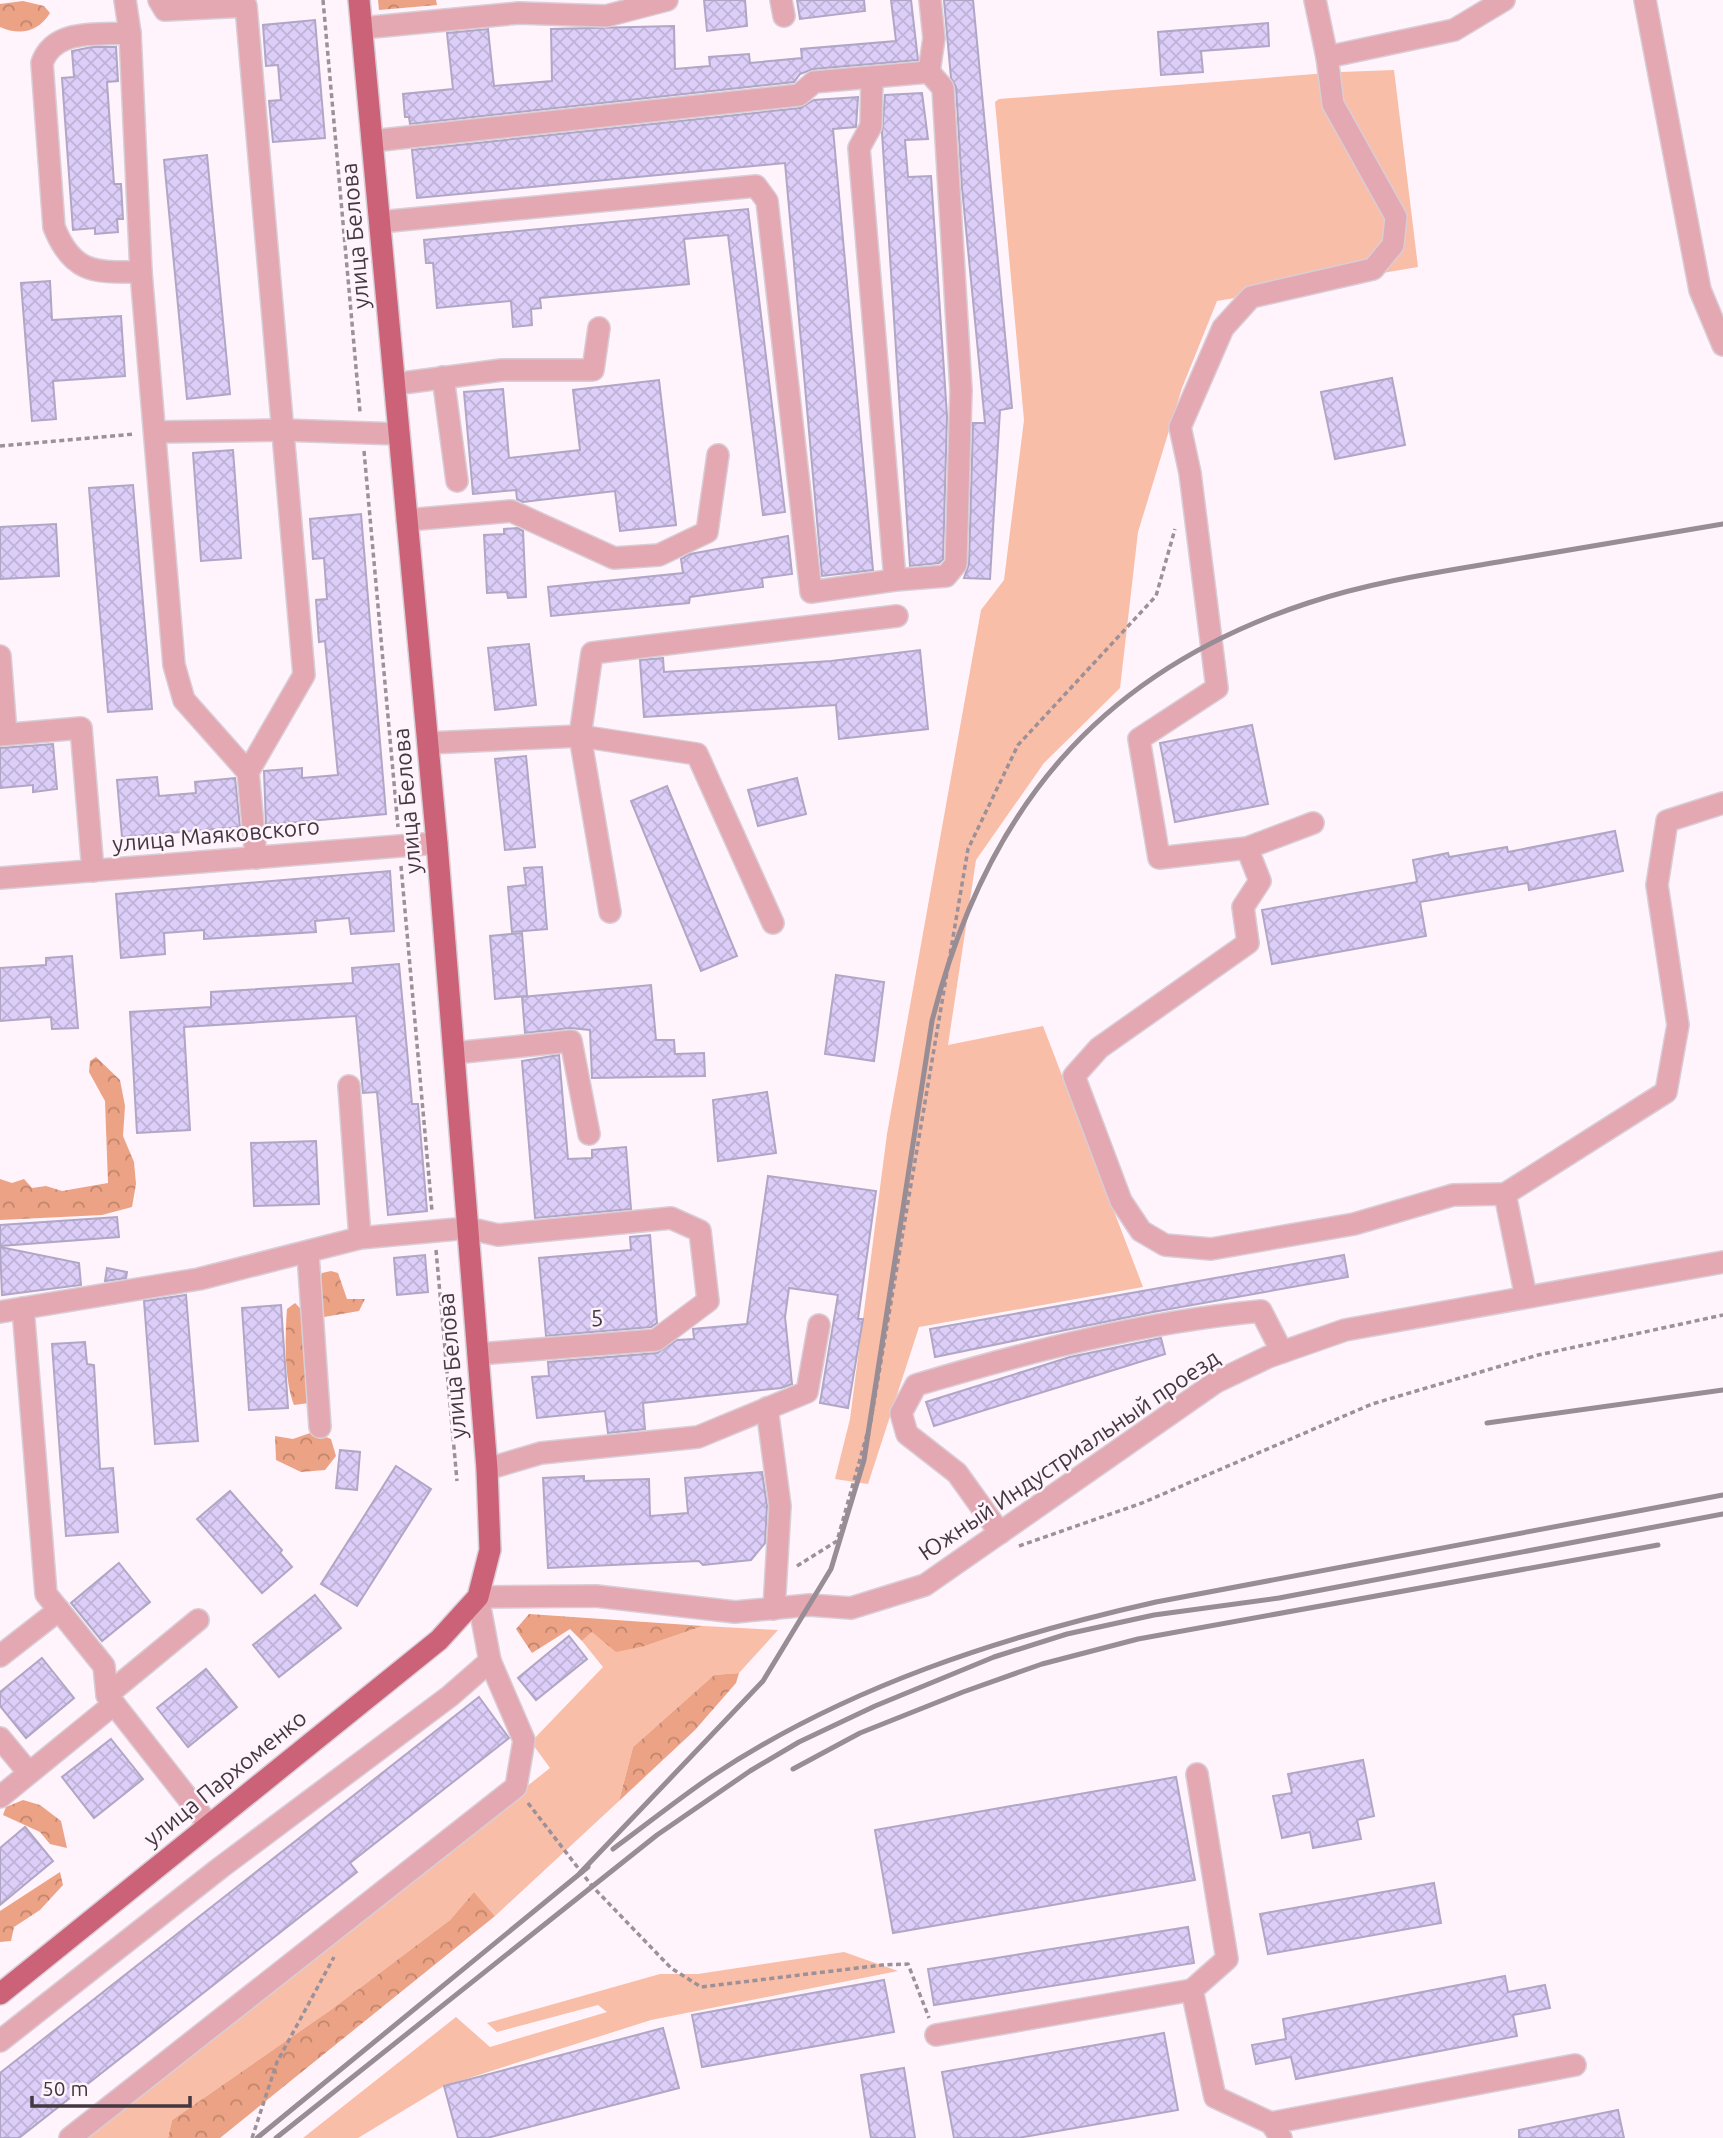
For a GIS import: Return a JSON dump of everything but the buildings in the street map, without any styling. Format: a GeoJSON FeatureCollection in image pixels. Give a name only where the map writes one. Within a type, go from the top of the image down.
{"type":"FeatureCollection","features":[{"type":"Feature","properties":{"kind":"main road","name":"улица Белова"},"geometry":{"type":"LineString","coordinates":[[359,0],[437,843],[487,1469],[490,1550],[478,1597]]}},
{"type":"Feature","properties":{"kind":"main road","name":"улица Пархоменко"},"geometry":{"type":"LineString","coordinates":[[0,1994],[439,1640],[478,1597]]}},
{"type":"Feature","properties":{"kind":"street"},"geometry":{"type":"LineString","coordinates":[[125,0],[130,33],[141,272],[174,665],[184,699],[248,772]]}},
{"type":"Feature","properties":{"kind":"street"},"geometry":{"type":"LineString","coordinates":[[159,0],[165,10],[246,6],[304,675],[248,772],[256,858]]}},
{"type":"Feature","properties":{"kind":"street"},"geometry":{"type":"LineString","coordinates":[[362,28],[518,7],[606,16],[667,0]]}},
{"type":"Feature","properties":{"kind":"street"},"geometry":{"type":"LineString","coordinates":[[380,222],[757,186],[767,201],[811,592],[946,576],[956,564],[961,390],[943,88],[929,72],[934,37],[930,0]]}},
{"type":"Feature","properties":{"kind":"street"},"geometry":{"type":"LineString","coordinates":[[1313,823],[1247,848],[1159,858],[1139,739],[1217,688],[1190,473],[1180,427],[1223,328],[1251,296],[1373,269],[1393,245],[1396,217],[1333,104],[1315,0]]}},
{"type":"Feature","properties":{"kind":"street"},"geometry":{"type":"LineString","coordinates":[[1326,57],[1454,30],[1504,0]]}},
{"type":"Feature","properties":{"kind":"street"},"geometry":{"type":"LineString","coordinates":[[1645,0],[1700,290],[1723,345]]}},
{"type":"Feature","properties":{"kind":"street"},"geometry":{"type":"LineString","coordinates":[[130,33],[64,37],[52,44],[42,63],[54,227],[59,241],[74,259],[96,272],[141,272]]}},
{"type":"Feature","properties":{"kind":"street"},"geometry":{"type":"LineString","coordinates":[[372,141],[799,95],[814,82],[929,72]]}},
{"type":"Feature","properties":{"kind":"street"},"geometry":{"type":"LineString","coordinates":[[872,77],[871,126],[859,148],[895,580]]}},
{"type":"Feature","properties":{"kind":"street"},"geometry":{"type":"LineString","coordinates":[[395,384],[502,370],[593,370],[599,328]]}},
{"type":"Feature","properties":{"kind":"street"},"geometry":{"type":"LineString","coordinates":[[443,377],[457,481]]}},
{"type":"Feature","properties":{"kind":"street"},"geometry":{"type":"LineString","coordinates":[[156,432],[282,430],[399,434]]}},
{"type":"Feature","properties":{"kind":"street"},"geometry":{"type":"LineString","coordinates":[[407,520],[511,511],[614,558],[659,555],[707,532],[718,455]]}},
{"type":"Feature","properties":{"kind":"street"},"geometry":{"type":"LineString","coordinates":[[610,912],[580,736],[592,653],[897,615]]}},
{"type":"Feature","properties":{"kind":"street"},"geometry":{"type":"LineString","coordinates":[[0,656],[3,735],[81,728],[93,871]]}},
{"type":"Feature","properties":{"kind":"street"},"geometry":{"type":"LineString","coordinates":[[428,743],[580,736],[697,754],[773,923]]}},
{"type":"Feature","properties":{"kind":"street"},"geometry":{"type":"LineString","coordinates":[[1247,848],[1260,881],[1243,907],[1248,943],[1099,1048],[1074,1076],[1121,1201],[1141,1231],[1165,1245],[1211,1249],[1354,1224],[1453,1195],[1505,1194],[1666,1092],[1678,1025],[1657,885],[1667,821],[1723,803]]}},
{"type":"Feature","properties":{"kind":"street","name":"улица Маяковского"},"geometry":{"type":"LineString","coordinates":[[0,878],[437,843]]}},
{"type":"Feature","properties":{"kind":"street"},"geometry":{"type":"LineString","coordinates":[[454,1053],[572,1041],[589,1134]]}},
{"type":"Feature","properties":{"kind":"street"},"geometry":{"type":"LineString","coordinates":[[349,1086],[360,1238]]}},
{"type":"Feature","properties":{"kind":"street"},"geometry":{"type":"LineString","coordinates":[[1505,1194],[1526,1297]]}},
{"type":"Feature","properties":{"kind":"street","name":"5"},"geometry":{"type":"LineString","coordinates":[[468,1228],[498,1235],[671,1218],[700,1231],[708,1301],[656,1340],[478,1353]]}},
{"type":"Feature","properties":{"kind":"street"},"geometry":{"type":"LineString","coordinates":[[0,1311],[199,1279],[308,1254],[360,1238],[468,1228]]}},
{"type":"Feature","properties":{"kind":"street"},"geometry":{"type":"LineString","coordinates":[[308,1254],[320,1427]]}},
{"type":"Feature","properties":{"kind":"street","name":"Южный Индустриальный проезд"},"geometry":{"type":"LineString","coordinates":[[478,1597],[596,1596],[735,1612],[809,1605],[851,1608],[925,1585],[1005,1541],[1216,1382],[1282,1352],[1345,1330],[1723,1262]]}},
{"type":"Feature","properties":{"kind":"street"},"geometry":{"type":"LineString","coordinates":[[23,1308],[47,1594],[104,1665],[111,1700],[209,1825]]}},
{"type":"Feature","properties":{"kind":"street"},"geometry":{"type":"LineString","coordinates":[[1005,1541],[957,1474],[907,1434],[901,1413],[916,1385],[1042,1348],[1189,1318],[1261,1311],[1282,1352]]}},
{"type":"Feature","properties":{"kind":"street"},"geometry":{"type":"LineString","coordinates":[[487,1469],[541,1453],[698,1437],[807,1392],[819,1325]]}},
{"type":"Feature","properties":{"kind":"street"},"geometry":{"type":"LineString","coordinates":[[767,1408],[780,1506],[778,1579],[774,1609]]}},
{"type":"Feature","properties":{"kind":"street"},"geometry":{"type":"LineString","coordinates":[[70,2138],[516,1787],[524,1741],[490,1661],[478,1597]]}},
{"type":"Feature","properties":{"kind":"street"},"geometry":{"type":"LineString","coordinates":[[0,1656],[59,1610]]}},
{"type":"Feature","properties":{"kind":"street"},"geometry":{"type":"LineString","coordinates":[[0,1797],[198,1620]]}},
{"type":"Feature","properties":{"kind":"street"},"geometry":{"type":"LineString","coordinates":[[0,2040],[220,1868],[450,1696],[490,1661]]}},
{"type":"Feature","properties":{"kind":"street"},"geometry":{"type":"LineString","coordinates":[[0,1738],[29,1773]]}},
{"type":"Feature","properties":{"kind":"street"},"geometry":{"type":"LineString","coordinates":[[936,2035],[1192,1990],[1227,1959],[1197,1774]]}},
{"type":"Feature","properties":{"kind":"street"},"geometry":{"type":"LineString","coordinates":[[1192,1990],[1215,2097],[1276,2131],[1575,2065]]}},
{"type":"Feature","properties":{"kind":"path"},"geometry":{"type":"LineString","coordinates":[[323,0],[457,1481]]}},
{"type":"Feature","properties":{"kind":"path"},"geometry":{"type":"LineString","coordinates":[[0,446],[156,432]]}},
{"type":"Feature","properties":{"kind":"path"},"geometry":{"type":"LineString","coordinates":[[778,1579],[837,1541],[871,1420],[968,849],[1018,745],[1156,596],[1177,522]]}},
{"type":"Feature","properties":{"kind":"path"},"geometry":{"type":"LineString","coordinates":[[1005,1541],[1142,1503],[1372,1404],[1538,1354],[1723,1315]]}},
{"type":"Feature","properties":{"kind":"path"},"geometry":{"type":"LineString","coordinates":[[516,1787],[592,1885],[671,1968],[701,1987],[908,1964],[936,2035]]}},
{"type":"Feature","properties":{"kind":"path"},"geometry":{"type":"LineString","coordinates":[[253,2138],[277,2062],[337,1954]]}},
{"type":"Feature","properties":{"kind":"shaded area"},"geometry":{"type":"Polygon","coordinates":[[[1394,70],[1418,267],[1217,301],[1182,388],[1138,532],[1120,688],[1044,763],[976,860],[948,1045],[1043,1026],[1143,1287],[919,1327],[868,1484],[835,1479],[850,1419],[887,1134],[981,610],[1004,580],[1024,420],[995,102],[999,99],[1394,70]]]}},
{"type":"Feature","properties":{"kind":"shaded area"},"geometry":{"type":"Polygon","coordinates":[[[703,1626],[778,1630],[739,1673],[714,1675],[633,1747],[619,1801],[495,1916],[474,1892],[450,1920],[332,2009],[172,2120],[168,2138],[84,2138],[550,1768],[531,1742],[603,1667],[582,1641],[592,1632],[645,1646],[703,1626]]]}},
{"type":"Feature","properties":{"kind":"shaded area"},"geometry":{"type":"Polygon","coordinates":[[[844,1952],[898,1971],[651,2020],[444,2086],[358,2138],[303,2138],[456,2017],[490,2047],[607,2012],[598,2005],[497,2032],[487,2023],[660,1974],[698,1974],[844,1952]]]}},
{"type":"Feature","properties":{"kind":"green space"},"geometry":{"type":"Polygon","coordinates":[[[378,0],[436,0],[437,5],[379,10],[378,0]]]}},
{"type":"Feature","properties":{"kind":"green space"},"geometry":{"type":"Polygon","coordinates":[[[23,1],[44,6],[50,13],[34,28],[21,32],[0,27],[0,4],[23,1]]]}},
{"type":"Feature","properties":{"kind":"green space"},"geometry":{"type":"Polygon","coordinates":[[[96,1057],[120,1080],[125,1106],[123,1136],[134,1162],[136,1184],[132,1207],[102,1215],[0,1220],[0,1179],[12,1183],[24,1179],[32,1188],[46,1186],[62,1191],[108,1183],[105,1101],[89,1072],[90,1061],[96,1057]]]}},
{"type":"Feature","properties":{"kind":"green space"},"geometry":{"type":"Polygon","coordinates":[[[322,1273],[338,1273],[347,1299],[365,1299],[359,1311],[324,1317],[317,1309],[317,1285],[322,1273]]]}},
{"type":"Feature","properties":{"kind":"green space"},"geometry":{"type":"Polygon","coordinates":[[[295,1303],[305,1313],[309,1403],[294,1405],[288,1384],[286,1344],[287,1309],[295,1303]]]}},
{"type":"Feature","properties":{"kind":"green space"},"geometry":{"type":"Polygon","coordinates":[[[313,1432],[331,1439],[336,1456],[325,1470],[301,1472],[276,1460],[275,1436],[293,1439],[313,1432]]]}},
{"type":"Feature","properties":{"kind":"green space"},"geometry":{"type":"Polygon","coordinates":[[[529,1614],[703,1626],[645,1646],[616,1652],[592,1632],[582,1641],[570,1629],[532,1653],[516,1629],[529,1614]]]}},
{"type":"Feature","properties":{"kind":"green space"},"geometry":{"type":"Polygon","coordinates":[[[739,1673],[736,1683],[695,1730],[619,1801],[633,1747],[714,1675],[739,1673]]]}},
{"type":"Feature","properties":{"kind":"green space"},"geometry":{"type":"Polygon","coordinates":[[[23,1800],[40,1805],[61,1821],[67,1848],[50,1844],[40,1832],[3,1815],[6,1807],[23,1800]]]}},
{"type":"Feature","properties":{"kind":"green space"},"geometry":{"type":"Polygon","coordinates":[[[60,1872],[63,1885],[40,1910],[14,1927],[11,1941],[0,1942],[0,1911],[60,1872]]]}},
{"type":"Feature","properties":{"kind":"green space"},"geometry":{"type":"Polygon","coordinates":[[[474,1892],[495,1916],[220,2138],[168,2138],[172,2120],[332,2009],[450,1920],[474,1892]]]}},
{"type":"Feature","properties":{"kind":"railway"},"geometry":{"type":"LineString","coordinates":[[580,1873],[763,1681],[831,1569],[864,1460],[932,1021],[955,946],[984,877],[1019,815],[1061,759],[1111,710],[1168,668],[1234,632],[1308,603],[1405,578],[1723,524]]}},
{"type":"Feature","properties":{"kind":"railway"},"geometry":{"type":"LineString","coordinates":[[1487,1423],[1723,1390]]}},
{"type":"Feature","properties":{"kind":"railway"},"geometry":{"type":"LineString","coordinates":[[613,1849],[699,1785],[763,1744],[870,1691],[982,1649],[1040,1631],[1156,1602],[1723,1495]]}},
{"type":"Feature","properties":{"kind":"railway"},"geometry":{"type":"LineString","coordinates":[[276,2138],[657,1835],[750,1771],[799,1742],[875,1706],[994,1657],[1067,1634],[1154,1615],[1279,1598],[1723,1514]]}},
{"type":"Feature","properties":{"kind":"railway"},"geometry":{"type":"LineString","coordinates":[[793,1769],[860,1733],[963,1692],[1042,1664],[1138,1639],[1658,1545]]}},
{"type":"Feature","properties":{"kind":"railway"},"geometry":{"type":"LineString","coordinates":[[257,2138],[588,1867]]}}]}
